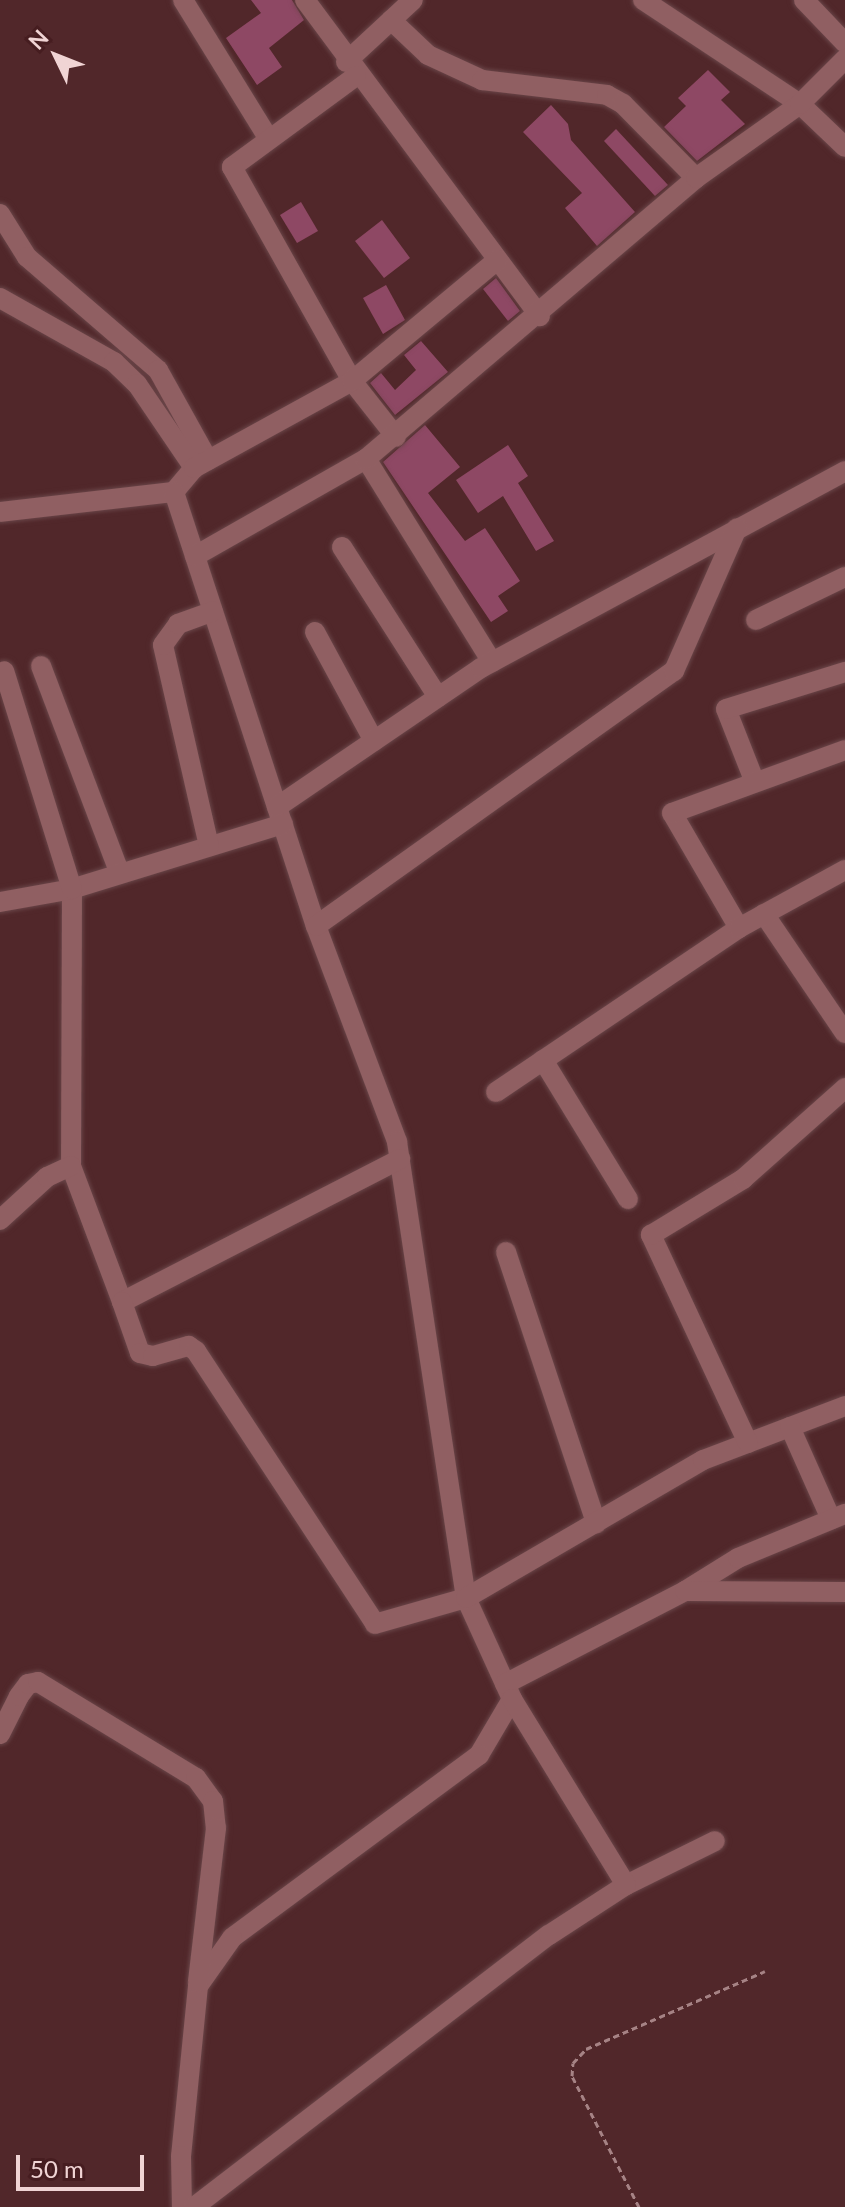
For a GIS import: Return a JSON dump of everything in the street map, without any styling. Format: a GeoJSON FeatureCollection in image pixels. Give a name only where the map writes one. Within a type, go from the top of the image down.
{"type":"FeatureCollection","features":[{"type":"Feature","properties":{"kind":"street"},"geometry":{"type":"LineString","coordinates":[[183,0],[269,139]]}},
{"type":"Feature","properties":{"kind":"street"},"geometry":{"type":"LineString","coordinates":[[305,0],[351,69],[540,316]]}},
{"type":"Feature","properties":{"kind":"street"},"geometry":{"type":"LineString","coordinates":[[396,437],[352,381],[232,167],[351,69],[391,20],[413,0]]}},
{"type":"Feature","properties":{"kind":"street"},"geometry":{"type":"LineString","coordinates":[[643,0],[800,104],[845,147]]}},
{"type":"Feature","properties":{"kind":"street"},"geometry":{"type":"LineString","coordinates":[[804,0],[845,43]]}},
{"type":"Feature","properties":{"kind":"street"},"geometry":{"type":"LineString","coordinates":[[391,20],[428,55],[482,80],[607,95],[623,104],[696,178]]}},
{"type":"Feature","properties":{"kind":"street"},"geometry":{"type":"LineString","coordinates":[[195,556],[366,459],[396,437],[540,316],[696,178],[800,104],[845,59]]}},
{"type":"Feature","properties":{"kind":"street"},"geometry":{"type":"LineString","coordinates":[[0,214],[27,257],[158,370],[201,464]]}},
{"type":"Feature","properties":{"kind":"street"},"geometry":{"type":"LineString","coordinates":[[0,512],[174,492],[201,464],[352,381],[497,260]]}},
{"type":"Feature","properties":{"kind":"street"},"geometry":{"type":"LineString","coordinates":[[0,298],[114,362],[137,384],[201,464]]}},
{"type":"Feature","properties":{"kind":"street"},"geometry":{"type":"LineString","coordinates":[[366,459],[492,662]]}},
{"type":"Feature","properties":{"kind":"street"},"geometry":{"type":"LineString","coordinates":[[0,902],[72,889],[209,846],[280,815],[374,741],[492,662],[845,471]]}},
{"type":"Feature","properties":{"kind":"street"},"geometry":{"type":"LineString","coordinates":[[174,492],[316,926],[400,1159],[466,1598],[509,1692],[626,1885]]}},
{"type":"Feature","properties":{"kind":"street"},"geometry":{"type":"LineString","coordinates":[[316,926],[674,671],[737,528]]}},
{"type":"Feature","properties":{"kind":"street"},"geometry":{"type":"LineString","coordinates":[[342,547],[438,697]]}},
{"type":"Feature","properties":{"kind":"street"},"geometry":{"type":"LineString","coordinates":[[756,620],[845,577]]}},
{"type":"Feature","properties":{"kind":"street"},"geometry":{"type":"LineString","coordinates":[[209,846],[163,645],[178,624],[213,611]]}},
{"type":"Feature","properties":{"kind":"street"},"geometry":{"type":"LineString","coordinates":[[315,632],[374,741]]}},
{"type":"Feature","properties":{"kind":"street"},"geometry":{"type":"LineString","coordinates":[[41,666],[120,874]]}},
{"type":"Feature","properties":{"kind":"street"},"geometry":{"type":"LineString","coordinates":[[4,671],[72,889],[71,1166],[140,1353],[153,1356],[181,1346],[196,1351],[369,1620],[382,1624],[466,1598],[703,1460],[845,1406]]}},
{"type":"Feature","properties":{"kind":"street"},"geometry":{"type":"LineString","coordinates":[[754,780],[726,709],[845,672]]}},
{"type":"Feature","properties":{"kind":"street"},"geometry":{"type":"LineString","coordinates":[[739,928],[672,813],[754,780],[845,750]]}},
{"type":"Feature","properties":{"kind":"street"},"geometry":{"type":"LineString","coordinates":[[496,1092],[739,928],[845,870]]}},
{"type":"Feature","properties":{"kind":"street"},"geometry":{"type":"LineString","coordinates":[[764,914],[845,1033]]}},
{"type":"Feature","properties":{"kind":"street"},"geometry":{"type":"LineString","coordinates":[[543,1060],[628,1199]]}},
{"type":"Feature","properties":{"kind":"street"},"geometry":{"type":"LineString","coordinates":[[748,1443],[651,1235],[743,1179],[845,1088]]}},
{"type":"Feature","properties":{"kind":"street"},"geometry":{"type":"LineString","coordinates":[[122,1302],[400,1159]]}},
{"type":"Feature","properties":{"kind":"street"},"geometry":{"type":"LineString","coordinates":[[0,1220],[47,1177],[71,1166]]}},
{"type":"Feature","properties":{"kind":"street"},"geometry":{"type":"LineString","coordinates":[[506,1252],[596,1523]]}},
{"type":"Feature","properties":{"kind":"street"},"geometry":{"type":"LineString","coordinates":[[198,1986],[232,1938],[479,1755],[509,1692],[738,1558],[838,1517],[790,1427]]}},
{"type":"Feature","properties":{"kind":"street"},"geometry":{"type":"LineString","coordinates":[[685,1591],[845,1592]]}},
{"type":"Feature","properties":{"kind":"street"},"geometry":{"type":"LineString","coordinates":[[0,1734],[19,1696],[28,1684],[38,1682],[196,1778],[213,1801],[216,1828],[181,2156],[182,2207]]}},
{"type":"Feature","properties":{"kind":"street"},"geometry":{"type":"LineString","coordinates":[[194,2207],[549,1935],[626,1885],[715,1841]]}},
{"type":"Feature","properties":{"kind":"path"},"geometry":{"type":"LineString","coordinates":[[639,2207],[572,2076],[573,2063],[586,2049],[765,1971]]}},
{"type":"Feature","properties":{"kind":"building"},"geometry":{"type":"Polygon","coordinates":[[[251,0],[292,0],[304,20],[269,48],[282,67],[257,85],[226,38],[261,13],[251,0]]]}},
{"type":"Feature","properties":{"kind":"building"},"geometry":{"type":"Polygon","coordinates":[[[708,70],[730,92],[721,100],[745,124],[697,161],[664,127],[686,106],[678,98],[708,70]]]}},
{"type":"Feature","properties":{"kind":"building"},"geometry":{"type":"Polygon","coordinates":[[[551,105],[568,124],[571,140],[635,212],[597,246],[565,208],[582,193],[523,132],[551,105]]]}},
{"type":"Feature","properties":{"kind":"building"},"geometry":{"type":"Polygon","coordinates":[[[616,129],[668,185],[655,196],[604,141],[616,129]]]}},
{"type":"Feature","properties":{"kind":"building"},"geometry":{"type":"Polygon","coordinates":[[[301,202],[318,231],[297,243],[280,215],[301,202]]]}},
{"type":"Feature","properties":{"kind":"building"},"geometry":{"type":"Polygon","coordinates":[[[382,220],[410,258],[384,278],[355,241],[382,220]]]}},
{"type":"Feature","properties":{"kind":"building"},"geometry":{"type":"Polygon","coordinates":[[[496,278],[520,311],[508,321],[483,289],[496,278]]]}},
{"type":"Feature","properties":{"kind":"building"},"geometry":{"type":"Polygon","coordinates":[[[386,285],[405,320],[383,334],[363,298],[386,285]]]}},
{"type":"Feature","properties":{"kind":"building"},"geometry":{"type":"Polygon","coordinates":[[[421,341],[448,372],[395,415],[370,383],[381,373],[395,390],[416,370],[404,355],[421,341]]]}},
{"type":"Feature","properties":{"kind":"building"},"geometry":{"type":"Polygon","coordinates":[[[425,425],[460,467],[428,493],[465,541],[485,528],[520,581],[498,596],[508,611],[491,622],[383,462],[425,425]]]}},
{"type":"Feature","properties":{"kind":"building"},"geometry":{"type":"Polygon","coordinates":[[[508,445],[528,476],[518,483],[554,541],[536,551],[503,496],[478,513],[456,480],[508,445]]]}}]}
